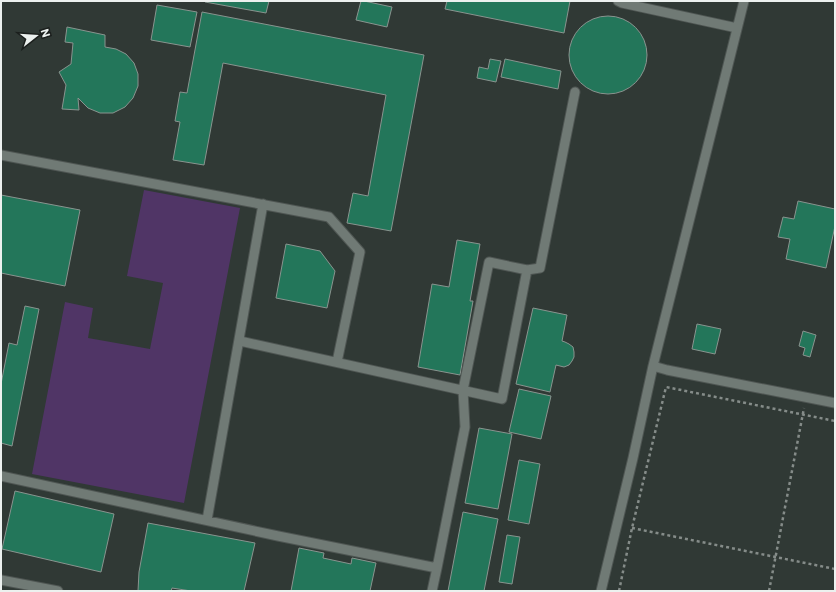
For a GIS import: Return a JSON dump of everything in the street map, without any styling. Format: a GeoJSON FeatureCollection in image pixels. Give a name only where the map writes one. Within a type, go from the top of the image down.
{"type":"FeatureCollection","features":[{"type":"Feature","properties":{"kind":"lane"},"geometry":{"type":"LineString","coordinates":[[618,1],[737,28]]}},
{"type":"Feature","properties":{"kind":"lane"},"geometry":{"type":"LineString","coordinates":[[600,591],[633,458],[652,366],[744,1]]}},
{"type":"Feature","properties":{"kind":"lane"},"geometry":{"type":"LineString","coordinates":[[432,591],[465,427],[463,390],[489,262],[527,270],[540,268],[575,92]]}},
{"type":"Feature","properties":{"kind":"lane"},"geometry":{"type":"LineString","coordinates":[[1,155],[329,217],[360,252],[336,362]]}},
{"type":"Feature","properties":{"kind":"lane"},"geometry":{"type":"LineString","coordinates":[[207,520],[240,341],[263,204]]}},
{"type":"Feature","properties":{"kind":"lane"},"geometry":{"type":"LineString","coordinates":[[240,341],[502,399],[527,270]]}},
{"type":"Feature","properties":{"kind":"lane"},"geometry":{"type":"LineString","coordinates":[[652,366],[835,403]]}},
{"type":"Feature","properties":{"kind":"lane"},"geometry":{"type":"LineString","coordinates":[[1,476],[437,568]]}},
{"type":"Feature","properties":{"kind":"lane"},"geometry":{"type":"LineString","coordinates":[[1,580],[58,591]]}},
{"type":"Feature","properties":{"kind":"path"},"geometry":{"type":"LineString","coordinates":[[619,591],[632,528],[666,388],[835,421]]}},
{"type":"Feature","properties":{"kind":"path"},"geometry":{"type":"LineString","coordinates":[[769,591],[806,398]]}},
{"type":"Feature","properties":{"kind":"path"},"geometry":{"type":"LineString","coordinates":[[632,528],[835,569]]}},
{"type":"Feature","properties":{"kind":"shaded area"},"geometry":{"type":"Polygon","coordinates":[[[144,190],[240,208],[184,503],[32,474],[65,302],[93,308],[88,338],[150,349],[163,283],[127,276],[144,190]]]}},
{"type":"Feature","properties":{"kind":"building"},"geometry":{"type":"Polygon","coordinates":[[[205,1],[269,1],[266,13],[205,1]]]}},
{"type":"Feature","properties":{"kind":"building"},"geometry":{"type":"Polygon","coordinates":[[[361,1],[392,7],[387,27],[356,20],[361,1]]]}},
{"type":"Feature","properties":{"kind":"building"},"geometry":{"type":"Polygon","coordinates":[[[447,1],[570,1],[564,33],[445,9],[447,1]]]}},
{"type":"Feature","properties":{"kind":"building"},"geometry":{"type":"Polygon","coordinates":[[[157,5],[197,12],[190,47],[151,40],[157,5]]]}},
{"type":"Feature","properties":{"kind":"building"},"geometry":{"type":"Polygon","coordinates":[[[202,12],[424,55],[391,231],[347,223],[353,193],[368,196],[386,95],[223,63],[204,165],[173,160],[180,122],[175,121],[180,92],[187,93],[202,12]]]}},
{"type":"Feature","properties":{"kind":"building"},"geometry":{"type":"Polygon","coordinates":[[[600,16],[616,16],[630,22],[641,33],[647,47],[647,63],[641,77],[630,88],[616,94],[600,94],[586,88],[575,77],[569,63],[569,47],[575,33],[586,22],[600,16]]]}},
{"type":"Feature","properties":{"kind":"building"},"geometry":{"type":"Polygon","coordinates":[[[67,27],[105,35],[105,47],[116,49],[126,54],[134,63],[138,74],[138,86],[133,98],[125,107],[113,113],[100,113],[88,108],[78,98],[79,110],[62,109],[66,85],[59,72],[71,64],[73,43],[65,42],[67,27]]]}},
{"type":"Feature","properties":{"kind":"building"},"geometry":{"type":"Polygon","coordinates":[[[490,59],[501,61],[496,82],[477,78],[479,67],[488,69],[490,59]]]}},
{"type":"Feature","properties":{"kind":"building"},"geometry":{"type":"Polygon","coordinates":[[[505,59],[561,71],[558,89],[501,77],[505,59]]]}},
{"type":"Feature","properties":{"kind":"building"},"geometry":{"type":"Polygon","coordinates":[[[1,195],[80,210],[65,286],[1,273],[1,195]]]}},
{"type":"Feature","properties":{"kind":"building"},"geometry":{"type":"Polygon","coordinates":[[[798,201],[835,209],[835,226],[826,268],[786,259],[790,239],[778,237],[783,217],[794,219],[798,201]]]}},
{"type":"Feature","properties":{"kind":"building"},"geometry":{"type":"Polygon","coordinates":[[[457,240],[480,244],[470,301],[473,301],[460,375],[418,367],[432,284],[449,287],[457,240]]]}},
{"type":"Feature","properties":{"kind":"building"},"geometry":{"type":"Polygon","coordinates":[[[286,244],[320,251],[335,271],[327,308],[276,298],[286,244]]]}},
{"type":"Feature","properties":{"kind":"building"},"geometry":{"type":"Polygon","coordinates":[[[25,306],[39,309],[12,446],[1,443],[1,384],[9,343],[17,345],[25,306]]]}},
{"type":"Feature","properties":{"kind":"building"},"geometry":{"type":"Polygon","coordinates":[[[533,308],[567,315],[562,341],[573,347],[574,357],[569,365],[564,367],[556,365],[550,392],[516,384],[533,308]]]}},
{"type":"Feature","properties":{"kind":"building"},"geometry":{"type":"Polygon","coordinates":[[[697,324],[721,329],[715,354],[692,349],[697,324]]]}},
{"type":"Feature","properties":{"kind":"building"},"geometry":{"type":"Polygon","coordinates":[[[803,331],[816,335],[810,357],[803,355],[805,348],[799,346],[803,331]]]}},
{"type":"Feature","properties":{"kind":"building"},"geometry":{"type":"Polygon","coordinates":[[[519,389],[551,396],[541,439],[509,432],[519,389]]]}},
{"type":"Feature","properties":{"kind":"building"},"geometry":{"type":"Polygon","coordinates":[[[479,428],[512,434],[498,509],[465,503],[479,428]]]}},
{"type":"Feature","properties":{"kind":"building"},"geometry":{"type":"Polygon","coordinates":[[[519,460],[540,464],[529,524],[508,520],[519,460]]]}},
{"type":"Feature","properties":{"kind":"building"},"geometry":{"type":"Polygon","coordinates":[[[15,491],[114,514],[101,572],[2,549],[15,491]]]}},
{"type":"Feature","properties":{"kind":"building"},"geometry":{"type":"Polygon","coordinates":[[[463,512],[498,519],[484,591],[448,591],[463,512]]]}},
{"type":"Feature","properties":{"kind":"building"},"geometry":{"type":"Polygon","coordinates":[[[148,523],[255,543],[244,591],[191,591],[172,588],[171,591],[138,591],[139,572],[148,523]]]}},
{"type":"Feature","properties":{"kind":"building"},"geometry":{"type":"Polygon","coordinates":[[[507,535],[520,537],[512,584],[499,582],[507,535]]]}},
{"type":"Feature","properties":{"kind":"building"},"geometry":{"type":"Polygon","coordinates":[[[299,548],[324,553],[323,558],[351,564],[352,558],[376,563],[370,591],[291,591],[299,548]]]}}]}
